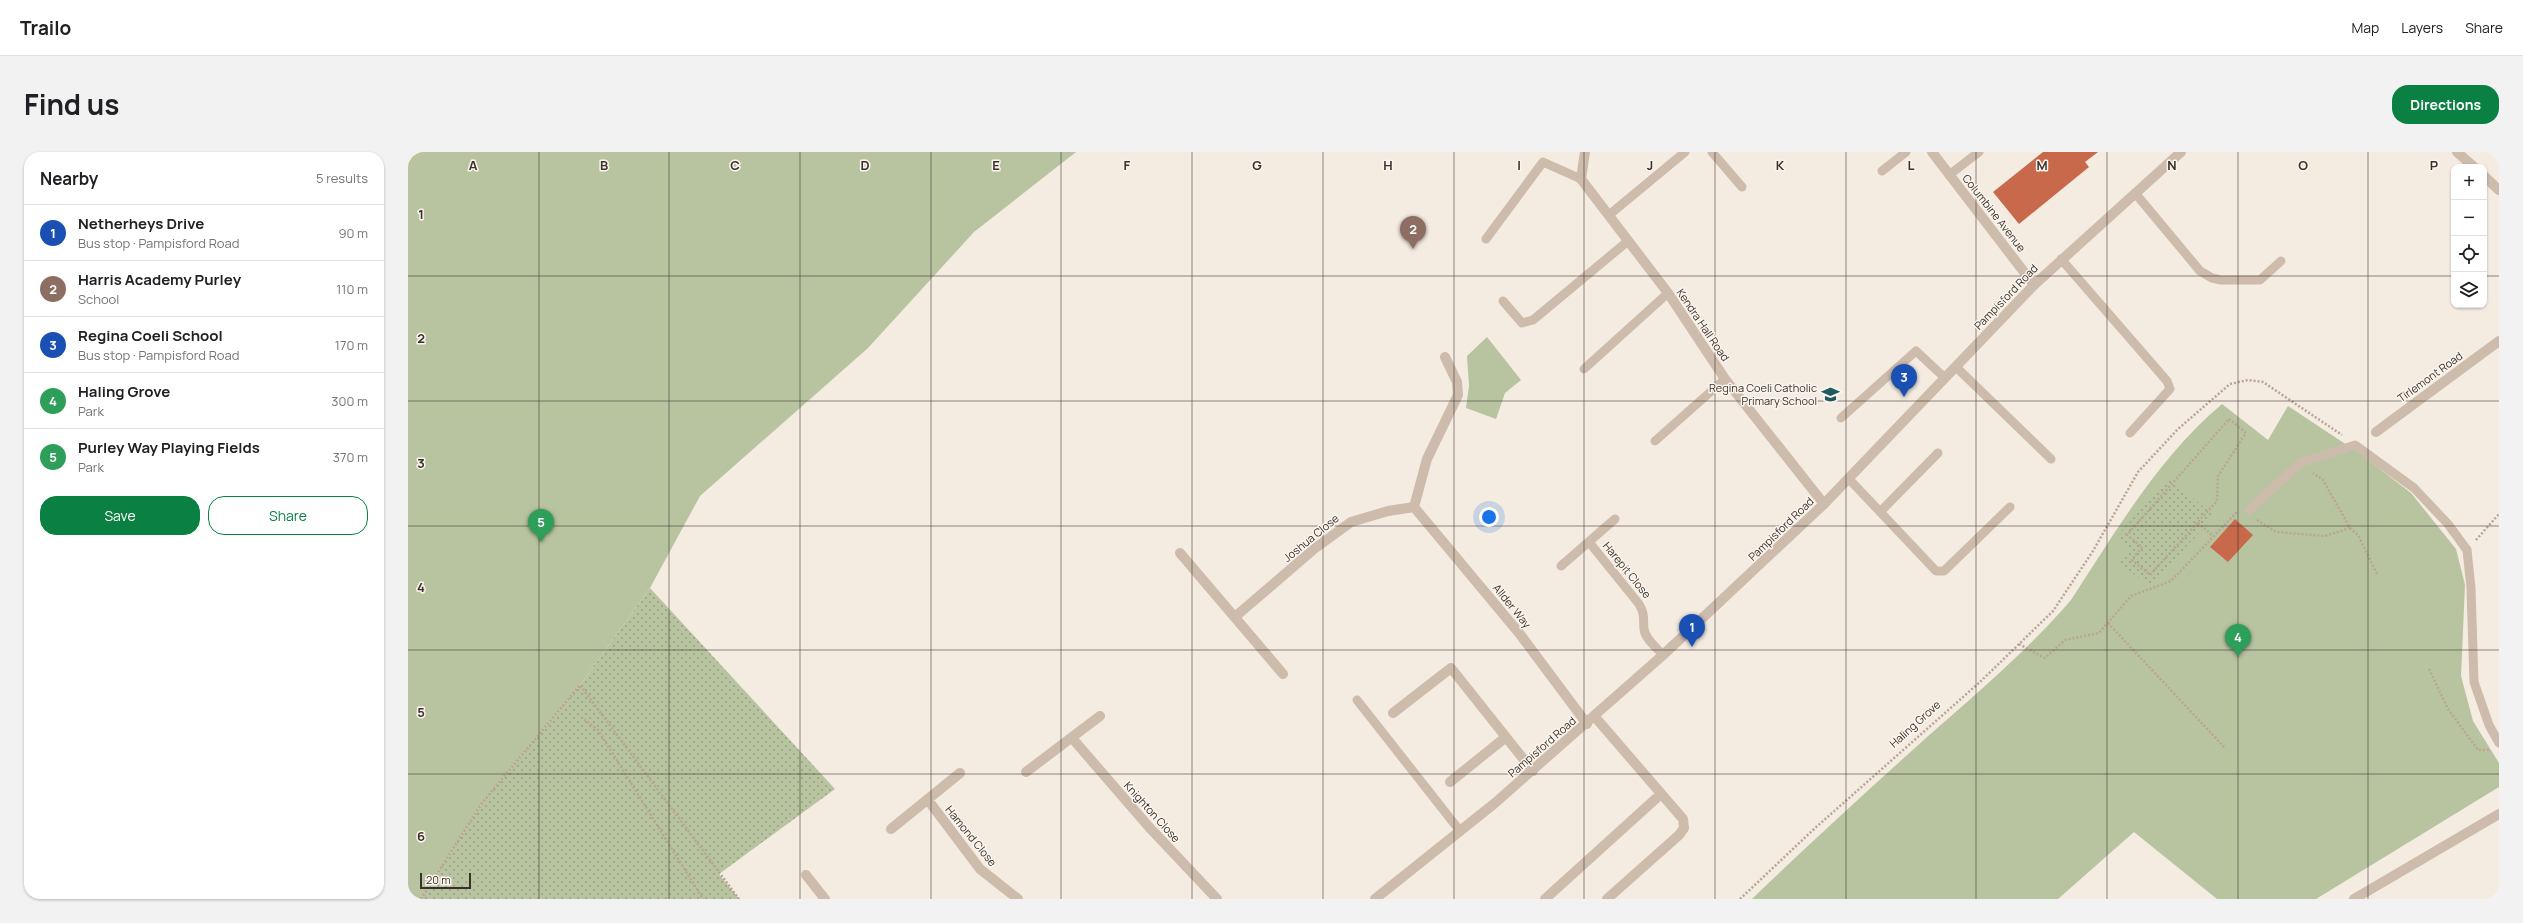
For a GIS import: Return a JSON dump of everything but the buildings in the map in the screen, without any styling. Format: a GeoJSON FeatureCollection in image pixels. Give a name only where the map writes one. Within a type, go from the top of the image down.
{"type":"FeatureCollection","features":[{"type":"Feature","properties":{"kind":"street"},"geometry":{"type":"LineString","coordinates":[[1581,179],[1585,152]]}},
{"type":"Feature","properties":{"kind":"street","name":"Columbine Avenue"},"geometry":{"type":"LineString","coordinates":[[1932,152],[2034,285]]}},
{"type":"Feature","properties":{"kind":"street","name":"Pampisford Road"},"geometry":{"type":"LineString","coordinates":[[1375,899],[1533,771],[1663,656],[1849,479],[2034,285],[2181,152]]}},
{"type":"Feature","properties":{"kind":"street"},"geometry":{"type":"LineString","coordinates":[[2457,152],[2471,164]]}},
{"type":"Feature","properties":{"kind":"street","name":"Kendra Hall Road"},"geometry":{"type":"LineString","coordinates":[[1581,179],[1668,293],[1725,379],[1824,504]]}},
{"type":"Feature","properties":{"kind":"street"},"geometry":{"type":"LineString","coordinates":[[2487,179],[2499,190]]}},
{"type":"Feature","properties":{"kind":"street","name":"Tirlemont Road"},"geometry":{"type":"LineString","coordinates":[[2376,432],[2499,341]]}},
{"type":"Feature","properties":{"kind":"street"},"geometry":{"type":"LineString","coordinates":[[1414,507],[1427,459],[1458,395],[1457,382],[1445,357]]}},
{"type":"Feature","properties":{"kind":"street","name":"Joshua Close"},"geometry":{"type":"LineString","coordinates":[[1236,616],[1314,549],[1351,522],[1388,511],[1414,507]]}},
{"type":"Feature","properties":{"kind":"street","name":"Allder Way"},"geometry":{"type":"LineString","coordinates":[[1414,507],[1519,633],[1587,724]]}},
{"type":"Feature","properties":{"kind":"street"},"geometry":{"type":"LineString","coordinates":[[1180,553],[1236,616],[1283,674]]}},
{"type":"Feature","properties":{"kind":"street"},"geometry":{"type":"LineString","coordinates":[[1393,713],[1452,668],[1533,771]]}},
{"type":"Feature","properties":{"kind":"street"},"geometry":{"type":"LineString","coordinates":[[1026,772],[1100,716]]}},
{"type":"Feature","properties":{"kind":"street"},"geometry":{"type":"LineString","coordinates":[[1595,717],[1683,819],[1684,828],[1679,835],[1607,899]]}},
{"type":"Feature","properties":{"kind":"street"},"geometry":{"type":"LineString","coordinates":[[1450,782],[1506,737]]}},
{"type":"Feature","properties":{"kind":"street","name":"Knighton Close"},"geometry":{"type":"LineString","coordinates":[[1072,738],[1149,827],[1217,899]]}},
{"type":"Feature","properties":{"kind":"street"},"geometry":{"type":"LineString","coordinates":[[891,829],[960,773]]}},
{"type":"Feature","properties":{"kind":"street"},"geometry":{"type":"LineString","coordinates":[[1545,899],[1661,794]]}},
{"type":"Feature","properties":{"kind":"street","name":"Hamond Close"},"geometry":{"type":"LineString","coordinates":[[928,800],[980,869],[1018,899]]}},
{"type":"Feature","properties":{"kind":"street"},"geometry":{"type":"LineString","coordinates":[[2354,899],[2499,814]]}},
{"type":"Feature","properties":{"kind":"street"},"geometry":{"type":"LineString","coordinates":[[806,876],[825,899]]}},
{"type":"Feature","properties":{"kind":"lane"},"geometry":{"type":"LineString","coordinates":[[1609,215],[1685,152]]}},
{"type":"Feature","properties":{"kind":"lane"},"geometry":{"type":"LineString","coordinates":[[1712,152],[1742,187]]}},
{"type":"Feature","properties":{"kind":"lane"},"geometry":{"type":"LineString","coordinates":[[1882,171],[1906,152]]}},
{"type":"Feature","properties":{"kind":"lane","name":"Columbine Avenue"},"geometry":{"type":"LineString","coordinates":[[1949,175],[1979,152]]}},
{"type":"Feature","properties":{"kind":"lane"},"geometry":{"type":"LineString","coordinates":[[1486,238],[1543,162],[1581,179]]}},
{"type":"Feature","properties":{"kind":"lane"},"geometry":{"type":"LineString","coordinates":[[2135,193],[2173,241],[2200,271],[2212,278],[2260,280],[2281,262]]}},
{"type":"Feature","properties":{"kind":"lane"},"geometry":{"type":"LineString","coordinates":[[1503,301],[1522,323],[1533,320],[1628,241]]}},
{"type":"Feature","properties":{"kind":"lane"},"geometry":{"type":"LineString","coordinates":[[2061,259],[2167,381],[2170,389],[2130,433]]}},
{"type":"Feature","properties":{"kind":"lane"},"geometry":{"type":"LineString","coordinates":[[1584,369],[1668,293]]}},
{"type":"Feature","properties":{"kind":"lane"},"geometry":{"type":"LineString","coordinates":[[1841,418],[1916,351],[1945,378]]}},
{"type":"Feature","properties":{"kind":"lane"},"geometry":{"type":"LineString","coordinates":[[1956,367],[2051,459]]}},
{"type":"Feature","properties":{"kind":"lane"},"geometry":{"type":"LineString","coordinates":[[1655,441],[1725,379]]}},
{"type":"Feature","properties":{"kind":"lane"},"geometry":{"type":"LineString","coordinates":[[2249,510],[2300,463],[2355,445],[2414,488],[2448,524],[2467,550],[2471,588],[2474,682],[2489,725],[2499,743]]}},
{"type":"Feature","properties":{"kind":"lane"},"geometry":{"type":"LineString","coordinates":[[1880,512],[1938,453]]}},
{"type":"Feature","properties":{"kind":"lane"},"geometry":{"type":"LineString","coordinates":[[1849,479],[1936,571],[1944,571],[2010,506]]}},
{"type":"Feature","properties":{"kind":"lane","name":"Harepit Close"},"geometry":{"type":"LineString","coordinates":[[1561,566],[1615,519]]}},
{"type":"Feature","properties":{"kind":"lane","name":"Harepit Close"},"geometry":{"type":"LineString","coordinates":[[1589,542],[1645,613],[1644,630],[1648,638],[1663,656]]}},
{"type":"Feature","properties":{"kind":"lane"},"geometry":{"type":"LineString","coordinates":[[1357,700],[1460,831]]}},
{"type":"Feature","properties":{"kind":"path","name":"Haling Grove"},"geometry":{"type":"LineString","coordinates":[[1740,899],[1814,829],[1980,682],[2053,611],[2093,551],[2138,472],[2178,429],[2230,384],[2248,380],[2263,382],[2355,445]]}},
{"type":"Feature","properties":{"kind":"path"},"geometry":{"type":"LineString","coordinates":[[2229,418],[2246,432],[2218,476],[2217,501],[2198,523],[2150,575],[2132,560],[2142,547],[2127,535],[2229,418]]}},
{"type":"Feature","properties":{"kind":"path"},"geometry":{"type":"LineString","coordinates":[[2300,463],[2323,480],[2350,528],[2358,535],[2377,574]]}},
{"type":"Feature","properties":{"kind":"path"},"geometry":{"type":"LineString","coordinates":[[2019,644],[2045,658],[2065,640],[2099,633],[2131,596],[2171,582],[2238,510],[2249,510],[2260,524],[2276,532],[2325,536],[2350,528]]}},
{"type":"Feature","properties":{"kind":"path"},"geometry":{"type":"LineString","coordinates":[[2467,550],[2499,514]]}},
{"type":"Feature","properties":{"kind":"path"},"geometry":{"type":"LineString","coordinates":[[2198,523],[2214,536]]}},
{"type":"Feature","properties":{"kind":"path"},"geometry":{"type":"LineString","coordinates":[[2108,623],[2226,748]]}},
{"type":"Feature","properties":{"kind":"path"},"geometry":{"type":"LineString","coordinates":[[2429,669],[2448,709],[2478,750],[2491,750]]}},
{"type":"Feature","properties":{"kind":"path"},"geometry":{"type":"LineString","coordinates":[[421,899],[482,803],[580,685],[739,899]]}},
{"type":"Feature","properties":{"kind":"path"},"geometry":{"type":"LineString","coordinates":[[581,717],[598,730],[703,899]]}},
{"type":"Feature","properties":{"kind":"green space"},"geometry":{"type":"Polygon","coordinates":[[[408,152],[1076,152],[974,232],[868,348],[700,496],[650,588],[580,685],[482,803],[421,899],[408,899],[408,152]]]}},
{"type":"Feature","properties":{"kind":"green space"},"geometry":{"type":"Polygon","coordinates":[[[1487,337],[1521,380],[1505,393],[1496,419],[1466,408],[1469,386],[1467,356],[1487,337]]]}},
{"type":"Feature","properties":{"kind":"green space"},"geometry":{"type":"Polygon","coordinates":[[[2222,404],[2268,440],[2288,406],[2362,455],[2411,493],[2456,549],[2465,585],[2461,676],[2473,721],[2499,763],[2499,787],[2316,899],[2217,899],[2134,832],[2058,899],[1752,899],[1860,798],[2001,671],[2037,636],[2071,600],[2122,522],[2158,471],[2199,425],[2222,404]]]}},
{"type":"Feature","properties":{"kind":"green space"},"geometry":{"type":"Polygon","coordinates":[[[2169,477],[2214,516],[2150,587],[2120,563],[2132,550],[2117,536],[2169,477]]]}},
{"type":"Feature","properties":{"kind":"green space"},"geometry":{"type":"Polygon","coordinates":[[[650,588],[835,789],[719,874],[739,899],[421,899],[482,803],[580,685],[650,588]]]}},
{"type":"Feature","properties":{"kind":"place","name":"Harris Academy Purley"},"geometry":{"type":"Point","coordinates":[1413,249]}},
{"type":"Feature","properties":{"kind":"place","name":"Regina Coeli Catholic Primary School"},"geometry":{"type":"Point","coordinates":[1830,394]}},
{"type":"Feature","properties":{"kind":"place","name":"Regina Coeli School"},"geometry":{"type":"Point","coordinates":[1904,397]}},
{"type":"Feature","properties":{"kind":"place","name":"Purley Way Playing Fields"},"geometry":{"type":"Point","coordinates":[541,542]}},
{"type":"Feature","properties":{"kind":"place","name":"Netherheys Drive"},"geometry":{"type":"Point","coordinates":[1692,647]}},
{"type":"Feature","properties":{"kind":"place","name":"Haling Grove"},"geometry":{"type":"Point","coordinates":[2238,657]}}]}
